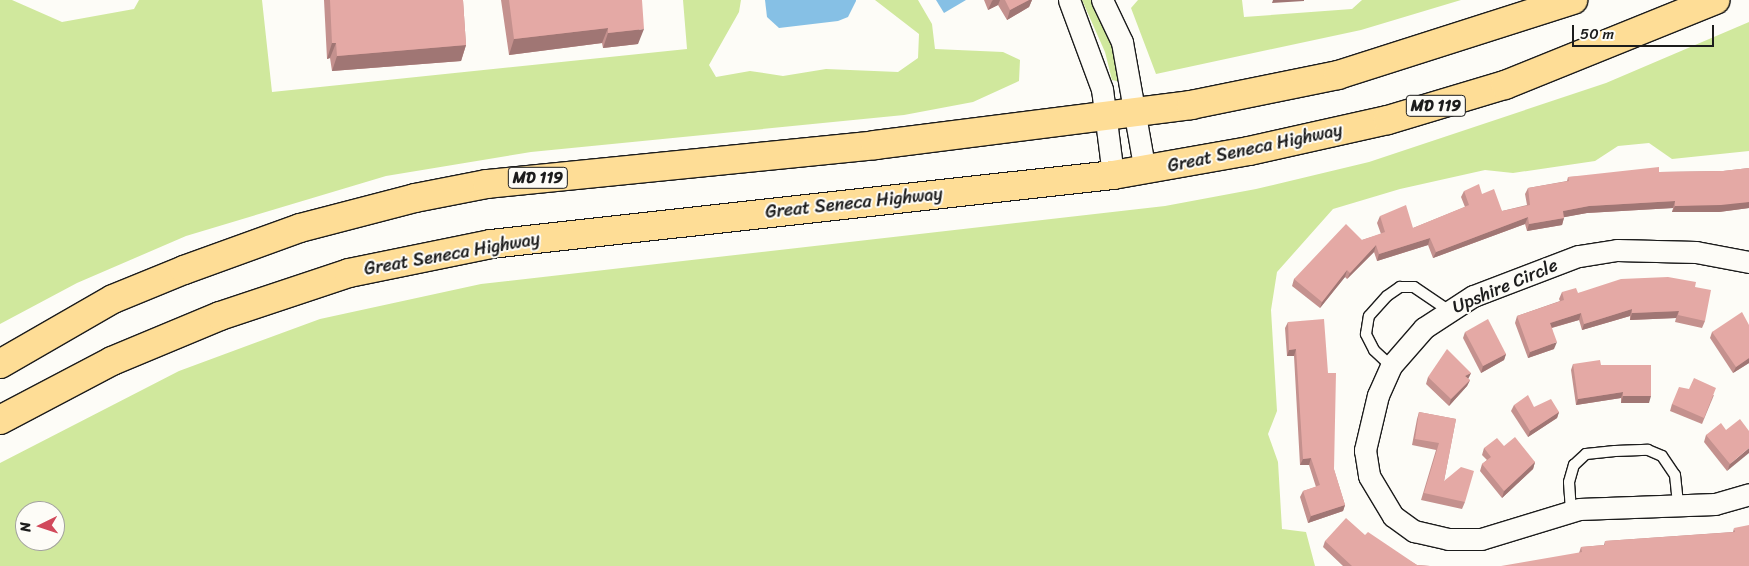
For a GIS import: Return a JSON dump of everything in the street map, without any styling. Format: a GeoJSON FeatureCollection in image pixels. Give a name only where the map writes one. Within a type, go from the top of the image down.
{"type":"FeatureCollection","features":[{"type":"Feature","properties":{"kind":"main road","name":"MD 119"},"geometry":{"type":"LineString","coordinates":[[2,363],[113,299],[184,270],[300,228],[415,198],[487,184],[1137,114],[1338,75],[1573,0]]}},
{"type":"Feature","properties":{"kind":"main road","name":"Great Seneca Highway"},"geometry":{"type":"LineString","coordinates":[[7,416],[112,361],[220,316],[349,273],[491,244],[1144,171],[1388,120],[1505,85],[1715,0]]}},
{"type":"Feature","properties":{"kind":"street"},"geometry":{"type":"LineString","coordinates":[[1069,0],[1102,89],[1113,175]]}},
{"type":"Feature","properties":{"kind":"street"},"geometry":{"type":"LineString","coordinates":[[1102,0],[1122,42],[1137,114],[1144,171]]}},
{"type":"Feature","properties":{"kind":"street","name":"Upshire Circle"},"geometry":{"type":"LineString","coordinates":[[1749,262],[1696,252],[1617,250],[1534,271],[1448,310],[1424,328],[1392,366],[1378,395],[1365,450],[1369,476],[1393,516],[1422,533],[1448,539],[1481,538],[1571,511],[1715,504],[1749,494]]}},
{"type":"Feature","properties":{"kind":"lane"},"geometry":{"type":"LineString","coordinates":[[1392,366],[1374,350],[1366,334],[1369,316],[1386,296],[1400,287],[1414,287],[1448,310]]}},
{"type":"Feature","properties":{"kind":"lane"},"geometry":{"type":"LineString","coordinates":[[1571,511],[1569,482],[1574,465],[1586,454],[1615,450],[1648,450],[1662,456],[1675,475],[1678,506]]}},
{"type":"Feature","properties":{"kind":"green space"},"geometry":{"type":"Polygon","coordinates":[[[0,0],[12,0],[62,22],[134,9],[139,0],[262,0],[272,92],[687,49],[683,0],[741,0],[739,12],[709,65],[716,77],[750,71],[783,76],[826,69],[898,72],[918,58],[919,34],[875,0],[918,0],[932,24],[935,49],[1003,52],[1020,60],[1019,81],[973,102],[904,115],[531,152],[386,176],[186,236],[77,283],[0,324],[0,0]]]}},
{"type":"Feature","properties":{"kind":"green space"},"geometry":{"type":"Polygon","coordinates":[[[1082,0],[1093,0],[1113,42],[1121,82],[1112,80],[1105,52],[1082,0]]]}},
{"type":"Feature","properties":{"kind":"green space"},"geometry":{"type":"Polygon","coordinates":[[[1138,0],[1242,0],[1244,17],[1352,9],[1362,0],[1461,0],[1361,30],[1156,74],[1131,8],[1138,0]]]}},
{"type":"Feature","properties":{"kind":"green space"},"geometry":{"type":"Polygon","coordinates":[[[1749,22],[1749,151],[1672,159],[1649,143],[1618,146],[1595,161],[1513,173],[1485,170],[1400,189],[1333,209],[1277,272],[1271,310],[1277,411],[1268,434],[1278,462],[1282,529],[1306,532],[1315,566],[0,566],[0,463],[179,371],[320,319],[481,284],[1165,206],[1256,189],[1369,162],[1606,83],[1749,22]]]}},
{"type":"Feature","properties":{"kind":"water"},"geometry":{"type":"Polygon","coordinates":[[[765,0],[856,1],[848,17],[838,21],[779,28],[767,17],[765,0]]]}},
{"type":"Feature","properties":{"kind":"water"},"geometry":{"type":"Polygon","coordinates":[[[936,0],[966,0],[944,13],[936,0]]]}},
{"type":"Feature","properties":{"kind":"building"},"geometry":{"type":"Polygon","coordinates":[[[330,0],[463,0],[466,45],[337,56],[336,43],[332,43],[330,0]]]}},
{"type":"Feature","properties":{"kind":"building"},"geometry":{"type":"Polygon","coordinates":[[[509,0],[642,0],[644,29],[608,33],[608,28],[514,39],[509,0]]]}},
{"type":"Feature","properties":{"kind":"building"},"geometry":{"type":"Polygon","coordinates":[[[1005,0],[1029,0],[1010,10],[1005,0]]]}},
{"type":"Feature","properties":{"kind":"building"},"geometry":{"type":"Polygon","coordinates":[[[1659,167],[1659,172],[1723,171],[1749,168],[1749,202],[1675,206],[1675,201],[1589,206],[1563,211],[1564,218],[1529,224],[1528,217],[1436,252],[1430,238],[1379,254],[1376,245],[1350,273],[1347,270],[1322,302],[1294,279],[1346,224],[1362,240],[1385,232],[1380,216],[1406,205],[1413,228],[1469,205],[1464,191],[1479,184],[1482,194],[1494,189],[1502,211],[1530,205],[1528,188],[1569,181],[1568,177],[1659,167]]]}},
{"type":"Feature","properties":{"kind":"building"},"geometry":{"type":"Polygon","coordinates":[[[1668,277],[1696,282],[1695,287],[1711,290],[1705,321],[1678,315],[1679,311],[1632,313],[1632,309],[1584,324],[1581,313],[1550,323],[1557,342],[1530,352],[1517,316],[1564,300],[1562,292],[1576,288],[1578,293],[1621,279],[1668,277]]]}},
{"type":"Feature","properties":{"kind":"building"},"geometry":{"type":"Polygon","coordinates":[[[1742,312],[1749,325],[1749,358],[1736,367],[1712,332],[1742,312]]]}},
{"type":"Feature","properties":{"kind":"building"},"geometry":{"type":"Polygon","coordinates":[[[1324,319],[1328,373],[1336,373],[1334,469],[1345,505],[1311,516],[1303,491],[1320,485],[1311,458],[1303,459],[1296,349],[1289,350],[1288,322],[1324,319]]]}},
{"type":"Feature","properties":{"kind":"building"},"geometry":{"type":"Polygon","coordinates":[[[1488,319],[1506,354],[1483,366],[1465,332],[1488,319]]]}},
{"type":"Feature","properties":{"kind":"building"},"geometry":{"type":"Polygon","coordinates":[[[1447,349],[1471,373],[1465,376],[1470,380],[1451,399],[1428,377],[1447,349]]]}},
{"type":"Feature","properties":{"kind":"building"},"geometry":{"type":"Polygon","coordinates":[[[1600,360],[1601,365],[1651,365],[1651,396],[1623,396],[1623,392],[1578,399],[1573,364],[1600,360]]]}},
{"type":"Feature","properties":{"kind":"building"},"geometry":{"type":"Polygon","coordinates":[[[1694,378],[1716,388],[1704,418],[1672,404],[1679,387],[1689,389],[1694,378]]]}},
{"type":"Feature","properties":{"kind":"building"},"geometry":{"type":"Polygon","coordinates":[[[1528,395],[1534,407],[1551,399],[1559,412],[1530,431],[1514,405],[1528,395]]]}},
{"type":"Feature","properties":{"kind":"building"},"geometry":{"type":"Polygon","coordinates":[[[1419,412],[1456,419],[1444,481],[1461,467],[1474,471],[1465,502],[1424,493],[1439,443],[1415,439],[1419,412]]]}},
{"type":"Feature","properties":{"kind":"building"},"geometry":{"type":"Polygon","coordinates":[[[1740,419],[1749,431],[1749,448],[1730,464],[1706,435],[1721,423],[1726,430],[1740,419]]]}},
{"type":"Feature","properties":{"kind":"building"},"geometry":{"type":"Polygon","coordinates":[[[1515,437],[1535,462],[1504,491],[1482,464],[1491,457],[1484,448],[1497,438],[1504,446],[1515,437]]]}},
{"type":"Feature","properties":{"kind":"building"},"geometry":{"type":"Polygon","coordinates":[[[1346,518],[1365,535],[1368,532],[1417,565],[1430,566],[1352,566],[1325,541],[1346,518]]]}},
{"type":"Feature","properties":{"kind":"building"},"geometry":{"type":"Polygon","coordinates":[[[1749,525],[1749,566],[1501,566],[1582,552],[1581,547],[1605,545],[1605,541],[1735,532],[1734,528],[1749,525]]]}}]}
